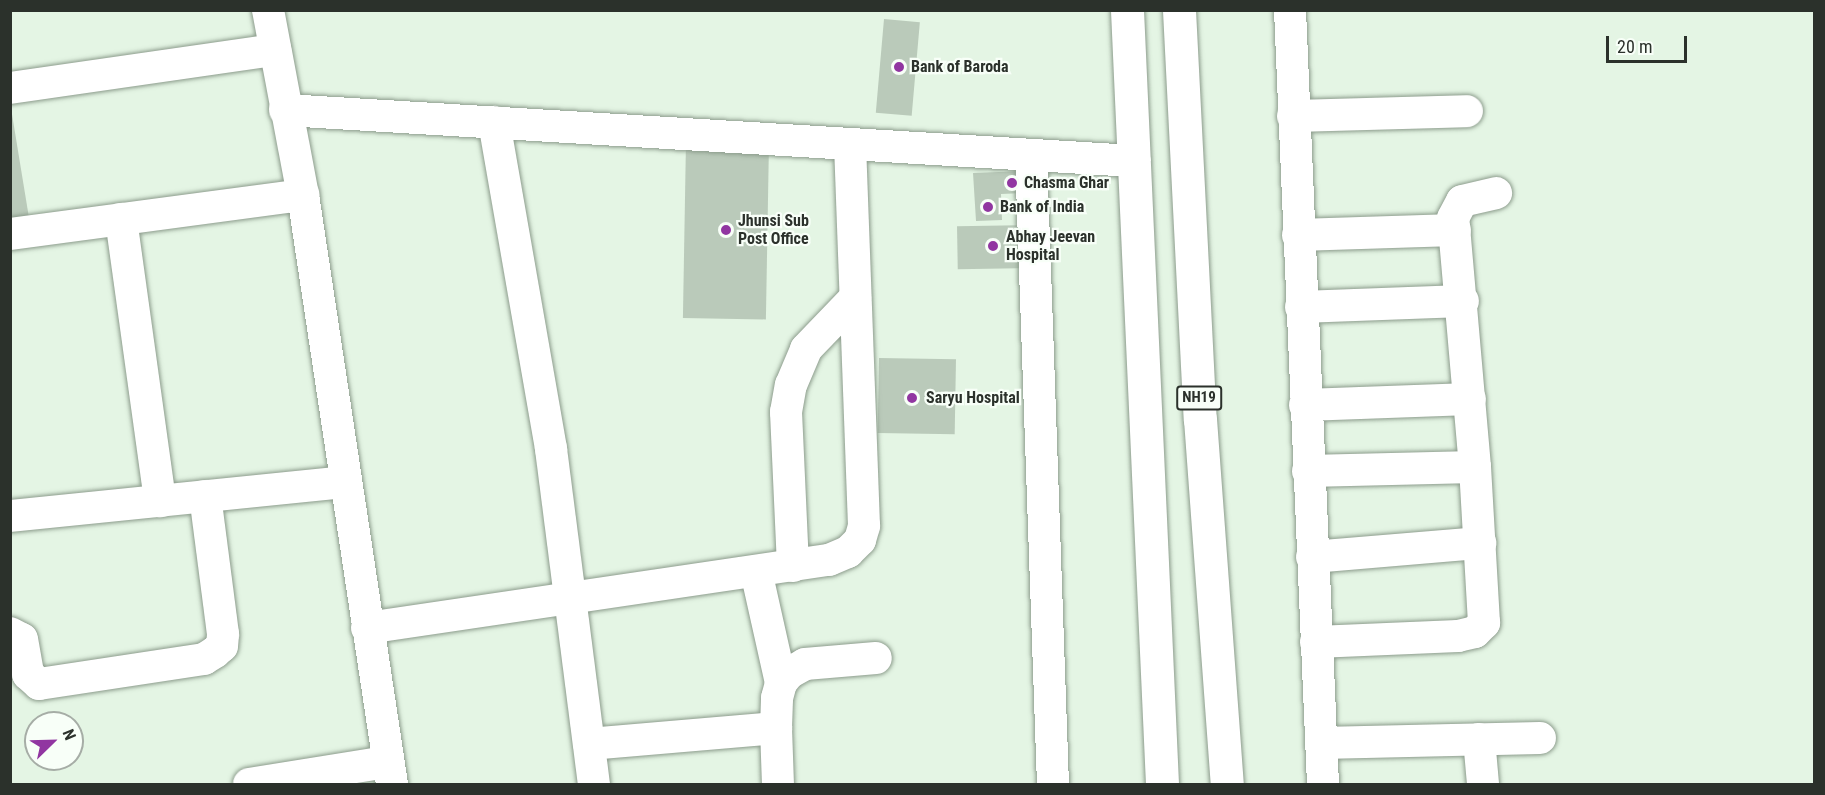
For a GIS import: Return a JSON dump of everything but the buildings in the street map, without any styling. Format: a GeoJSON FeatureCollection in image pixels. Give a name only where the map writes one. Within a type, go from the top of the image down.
{"type":"FeatureCollection","features":[{"type":"Feature","properties":{"kind":"highway"},"geometry":{"type":"LineString","coordinates":[[1127,10],[1162,784]]}},
{"type":"Feature","properties":{"kind":"highway","name":"NH19"},"geometry":{"type":"LineString","coordinates":[[1179,10],[1200,419],[1227,784]]}},
{"type":"Feature","properties":{"kind":"street"},"geometry":{"type":"LineString","coordinates":[[249,784],[390,773],[303,195],[285,110],[268,10]]}},
{"type":"Feature","properties":{"kind":"street"},"geometry":{"type":"LineString","coordinates":[[1290,10],[1305,405],[1323,784]]}},
{"type":"Feature","properties":{"kind":"street"},"geometry":{"type":"LineString","coordinates":[[10,88],[275,50]]}},
{"type":"Feature","properties":{"kind":"street"},"geometry":{"type":"LineString","coordinates":[[285,110],[1134,161]]}},
{"type":"Feature","properties":{"kind":"street"},"geometry":{"type":"LineString","coordinates":[[1293,116],[1467,111]]}},
{"type":"Feature","properties":{"kind":"street"},"geometry":{"type":"LineString","coordinates":[[494,122],[550,449],[594,784]]}},
{"type":"Feature","properties":{"kind":"street"},"geometry":{"type":"LineString","coordinates":[[367,628],[829,560],[848,552],[860,540],[864,526],[850,144]]}},
{"type":"Feature","properties":{"kind":"street"},"geometry":{"type":"LineString","coordinates":[[1031,155],[1053,784]]}},
{"type":"Feature","properties":{"kind":"street"},"geometry":{"type":"LineString","coordinates":[[1316,642],[1475,632],[1486,614],[1463,301],[1455,230],[1456,207],[1462,201],[1496,193]]}},
{"type":"Feature","properties":{"kind":"street"},"geometry":{"type":"LineString","coordinates":[[10,234],[303,195]]}},
{"type":"Feature","properties":{"kind":"street"},"geometry":{"type":"LineString","coordinates":[[121,219],[160,501]]}},
{"type":"Feature","properties":{"kind":"street"},"geometry":{"type":"LineString","coordinates":[[1298,235],[1455,230]]}},
{"type":"Feature","properties":{"kind":"street"},"geometry":{"type":"LineString","coordinates":[[793,566],[786,412],[791,386],[806,350],[855,298]]}},
{"type":"Feature","properties":{"kind":"street"},"geometry":{"type":"LineString","coordinates":[[1301,307],[1463,301]]}},
{"type":"Feature","properties":{"kind":"street"},"geometry":{"type":"LineString","coordinates":[[1305,405],[1470,399]]}},
{"type":"Feature","properties":{"kind":"street"},"geometry":{"type":"LineString","coordinates":[[1308,471],[1475,467]]}},
{"type":"Feature","properties":{"kind":"street"},"geometry":{"type":"LineString","coordinates":[[10,516],[345,482]]}},
{"type":"Feature","properties":{"kind":"street"},"geometry":{"type":"LineString","coordinates":[[10,633],[22,639],[28,674],[39,684],[204,659],[215,652],[222,646],[223,634],[205,496]]}},
{"type":"Feature","properties":{"kind":"street"},"geometry":{"type":"LineString","coordinates":[[1312,557],[1480,543]]}},
{"type":"Feature","properties":{"kind":"street"},"geometry":{"type":"LineString","coordinates":[[756,571],[781,682],[776,728],[778,784]]}},
{"type":"Feature","properties":{"kind":"street"},"geometry":{"type":"LineString","coordinates":[[781,682],[805,664],[876,658]]}},
{"type":"Feature","properties":{"kind":"street"},"geometry":{"type":"LineString","coordinates":[[589,744],[776,728]]}},
{"type":"Feature","properties":{"kind":"street"},"geometry":{"type":"LineString","coordinates":[[1321,743],[1540,738]]}},
{"type":"Feature","properties":{"kind":"street"},"geometry":{"type":"LineString","coordinates":[[1479,739],[1483,784]]}},
{"type":"Feature","properties":{"kind":"place","name":"Bank of Baroda"},"geometry":{"type":"Point","coordinates":[899,67]}},
{"type":"Feature","properties":{"kind":"place","name":"Chasma Ghar"},"geometry":{"type":"Point","coordinates":[1012,183]}},
{"type":"Feature","properties":{"kind":"place","name":"Bank of India"},"geometry":{"type":"Point","coordinates":[988,207]}},
{"type":"Feature","properties":{"kind":"place","name":"Jhunsi Sub Post Office"},"geometry":{"type":"Point","coordinates":[726,230]}},
{"type":"Feature","properties":{"kind":"place","name":"Abhay Jeevan Hospital"},"geometry":{"type":"Point","coordinates":[993,246]}},
{"type":"Feature","properties":{"kind":"place","name":"Saryu Hospital"},"geometry":{"type":"Point","coordinates":[912,398]}}]}
